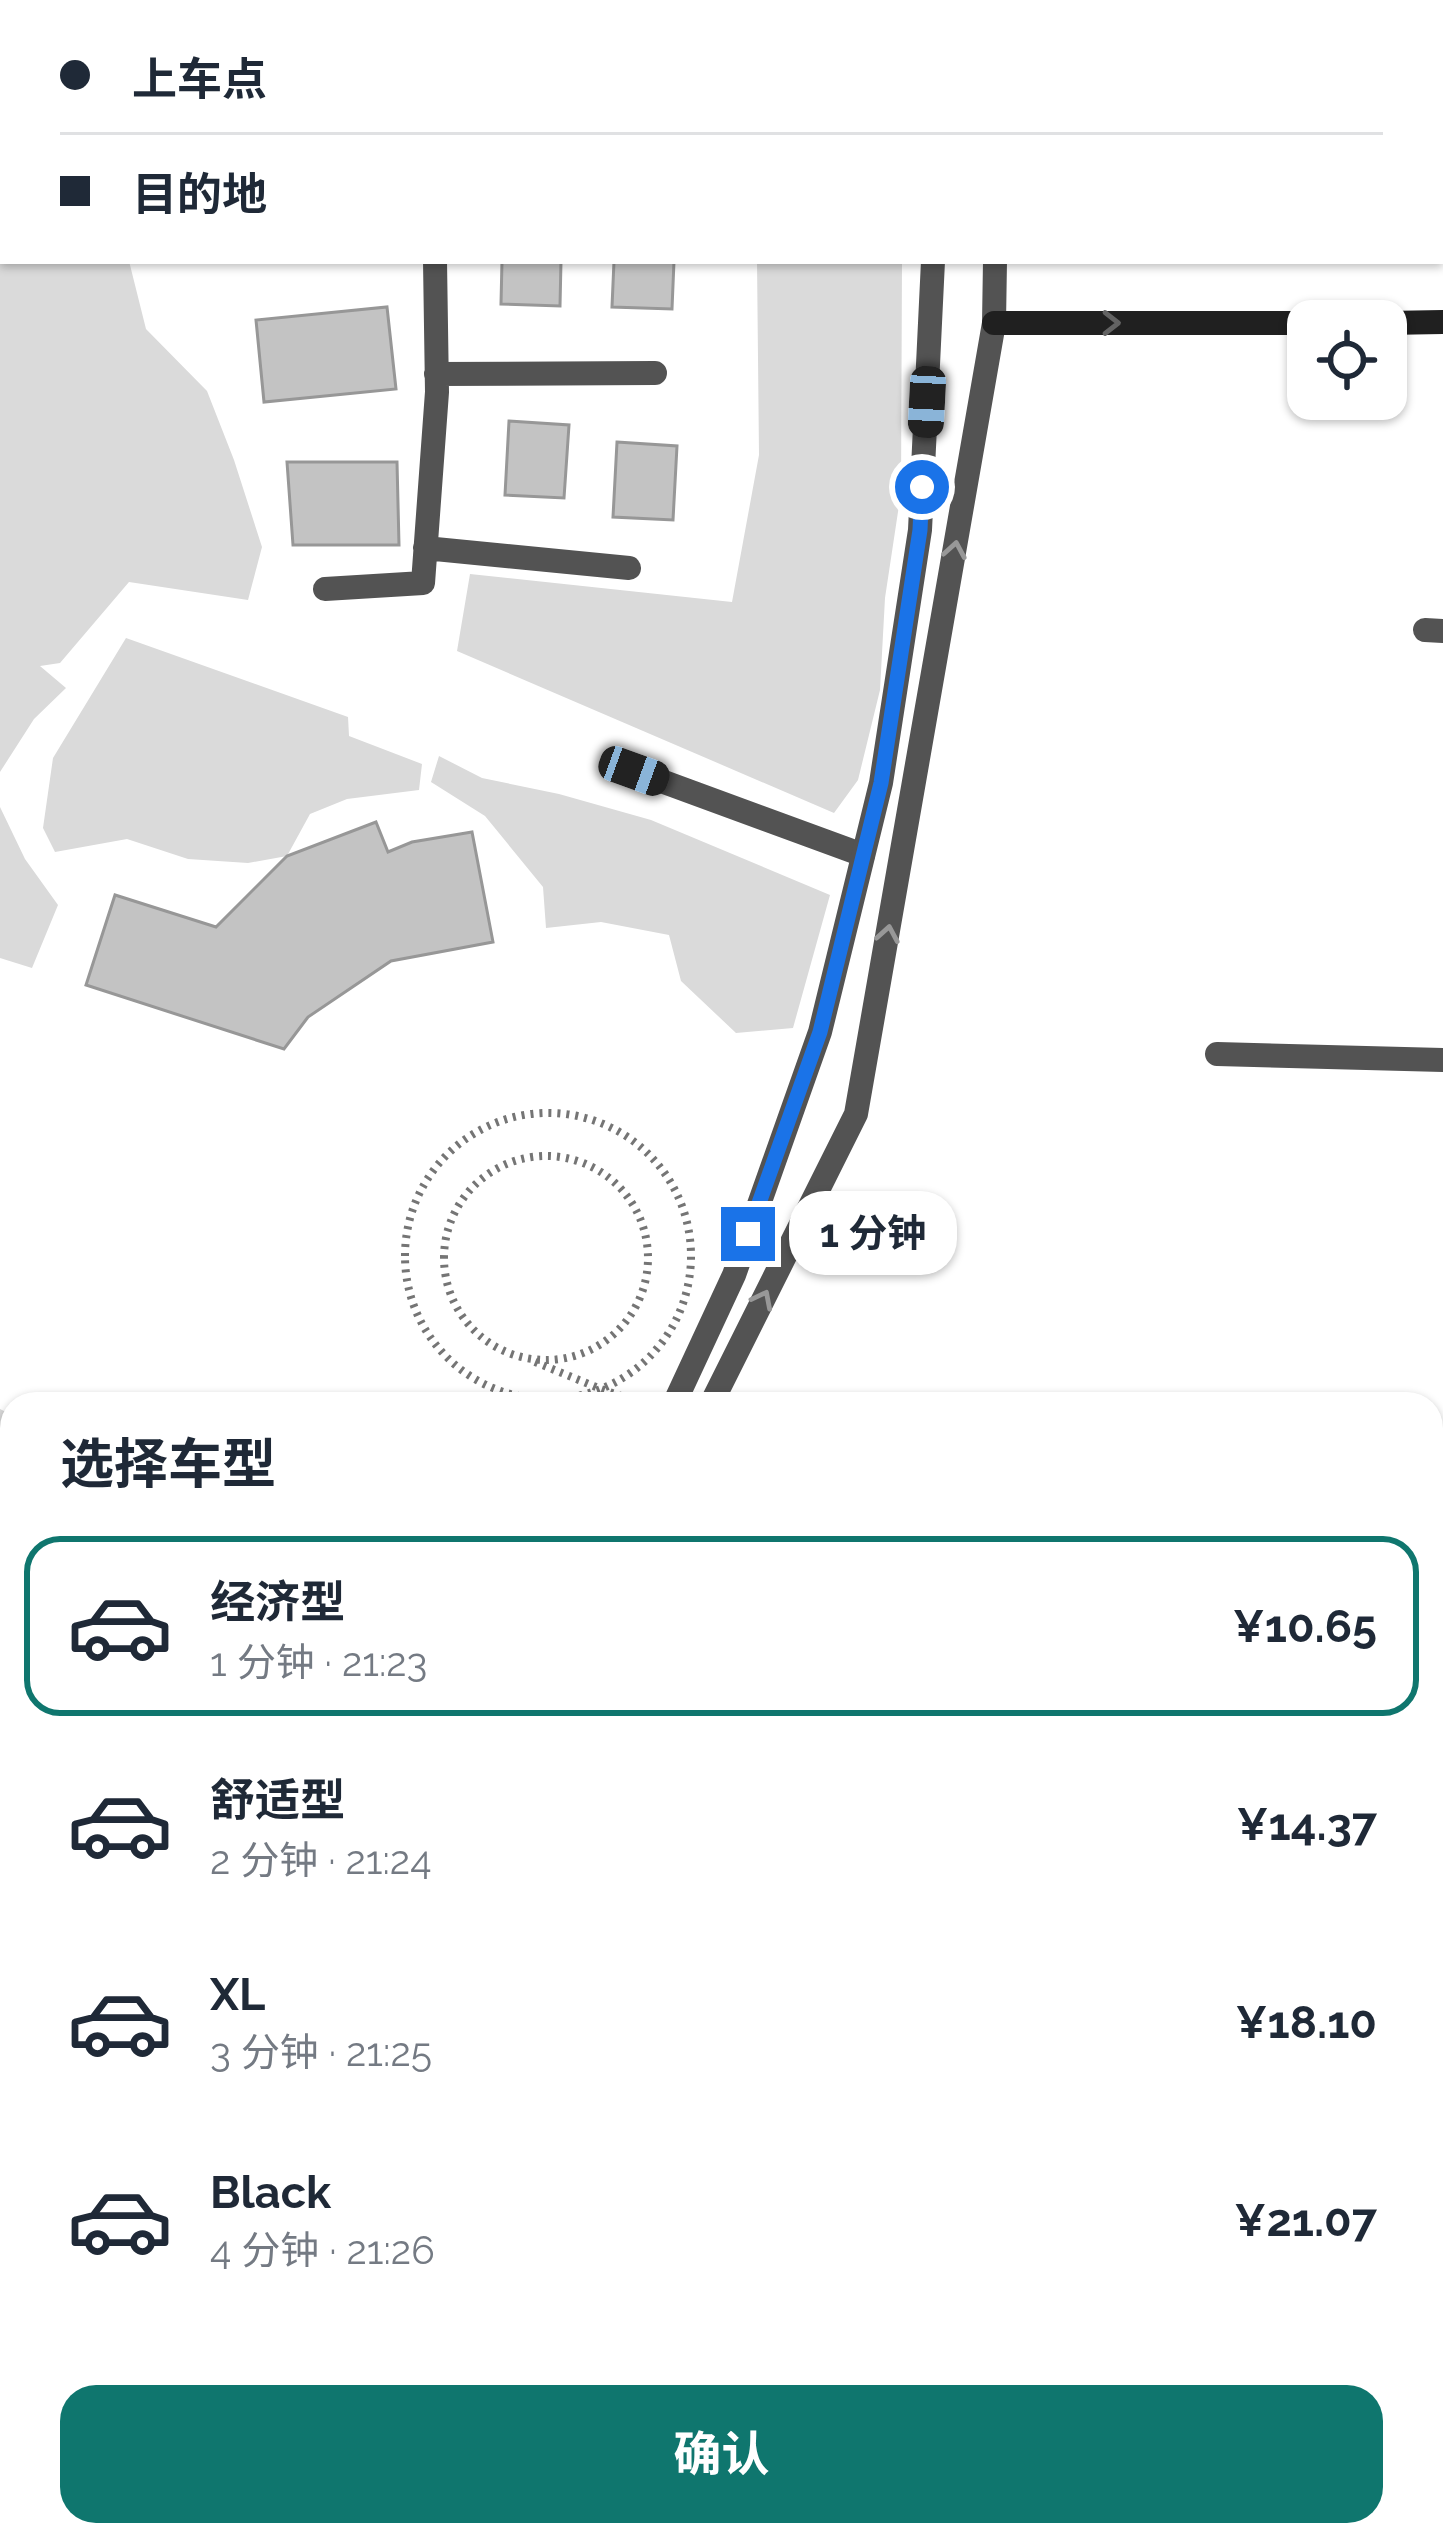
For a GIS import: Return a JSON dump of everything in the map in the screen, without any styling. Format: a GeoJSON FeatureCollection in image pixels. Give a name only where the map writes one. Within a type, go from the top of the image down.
{"type":"FeatureCollection","features":[{"type":"Feature","properties":{"kind":"main road"},"geometry":{"type":"LineString","coordinates":[[994,323],[1287,322]]}},
{"type":"Feature","properties":{"kind":"main road"},"geometry":{"type":"LineString","coordinates":[[1407,322],[1443,322]]}},
{"type":"Feature","properties":{"kind":"street"},"geometry":{"type":"LineString","coordinates":[[326,589],[423,583],[436,374],[435,264]]}},
{"type":"Feature","properties":{"kind":"street"},"geometry":{"type":"LineString","coordinates":[[680,1392],[734,1275],[820,1032],[881,783],[920,530],[933,264]]}},
{"type":"Feature","properties":{"kind":"street"},"geometry":{"type":"LineString","coordinates":[[717,1392],[856,1114],[994,323],[995,264]]}},
{"type":"Feature","properties":{"kind":"street"},"geometry":{"type":"LineString","coordinates":[[436,374],[655,373]]}},
{"type":"Feature","properties":{"kind":"street"},"geometry":{"type":"LineString","coordinates":[[425,548],[629,568]]}},
{"type":"Feature","properties":{"kind":"street"},"geometry":{"type":"LineString","coordinates":[[634,771],[863,855]]}},
{"type":"Feature","properties":{"kind":"street"},"geometry":{"type":"LineString","coordinates":[[1216,1054],[1443,1060]]}},
{"type":"Feature","properties":{"kind":"path"},"geometry":{"type":"LineString","coordinates":[[507,1392],[485,1385],[452,1363],[427,1334],[411,1298],[404,1259],[409,1220],[424,1183],[448,1153],[481,1130],[520,1116],[563,1113],[604,1124],[640,1146],[654,1161],[668,1177],[686,1216],[692,1258],[685,1300],[667,1337],[638,1368],[589,1392]]}},
{"type":"Feature","properties":{"kind":"path"},"geometry":{"type":"LineString","coordinates":[[528,1359],[561,1360],[592,1350],[619,1331],[638,1305],[648,1274],[648,1241],[638,1210],[619,1185],[592,1166],[561,1156],[526,1157],[492,1170],[465,1193],[448,1224],[443,1259],[449,1294],[468,1324],[495,1347],[610,1392]]}},
{"type":"Feature","properties":{"kind":"shaded area"},"geometry":{"type":"Polygon","coordinates":[[[0,264],[130,264],[146,329],[207,391],[262,547],[248,600],[129,582],[60,663],[40,666],[66,688],[34,719],[0,772],[0,264]]]}},
{"type":"Feature","properties":{"kind":"shaded area"},"geometry":{"type":"Polygon","coordinates":[[[757,264],[902,264],[901,492],[885,598],[880,690],[858,780],[834,813],[457,651],[470,574],[732,602],[759,455],[757,264]]]}},
{"type":"Feature","properties":{"kind":"shaded area"},"geometry":{"type":"Polygon","coordinates":[[[126,638],[348,717],[349,736],[422,764],[419,790],[347,799],[310,814],[287,856],[248,863],[188,859],[127,839],[55,852],[43,828],[53,758],[126,638]]]}},
{"type":"Feature","properties":{"kind":"shaded area"},"geometry":{"type":"Polygon","coordinates":[[[439,756],[482,778],[651,820],[830,895],[793,1028],[736,1033],[681,981],[669,935],[601,922],[546,928],[543,887],[485,816],[431,782],[439,756]]]}},
{"type":"Feature","properties":{"kind":"shaded area"},"geometry":{"type":"Polygon","coordinates":[[[0,807],[25,859],[58,905],[32,968],[0,958],[0,807]]]}},
{"type":"Feature","properties":{"kind":"building"},"geometry":{"type":"Polygon","coordinates":[[[502,264],[561,264],[560,306],[501,304],[502,264]]]}},
{"type":"Feature","properties":{"kind":"building"},"geometry":{"type":"Polygon","coordinates":[[[614,264],[674,264],[672,309],[612,307],[614,264]]]}},
{"type":"Feature","properties":{"kind":"building"},"geometry":{"type":"Polygon","coordinates":[[[387,307],[396,389],[264,402],[256,320],[387,307]]]}},
{"type":"Feature","properties":{"kind":"building"},"geometry":{"type":"Polygon","coordinates":[[[509,421],[569,425],[564,498],[505,495],[509,421]]]}},
{"type":"Feature","properties":{"kind":"building"},"geometry":{"type":"Polygon","coordinates":[[[617,442],[677,446],[673,520],[613,517],[617,442]]]}},
{"type":"Feature","properties":{"kind":"building"},"geometry":{"type":"Polygon","coordinates":[[[287,462],[397,462],[399,545],[293,545],[287,462]]]}},
{"type":"Feature","properties":{"kind":"building"},"geometry":{"type":"Polygon","coordinates":[[[376,822],[388,852],[412,842],[472,832],[493,942],[391,961],[308,1017],[284,1049],[86,985],[115,895],[216,927],[287,856],[376,822]]]}},
{"type":"Feature","properties":{"kind":"route"},"geometry":{"type":"LineString","coordinates":[[748,1234],[820,1032],[881,783],[920,530],[922,487]]}}]}
